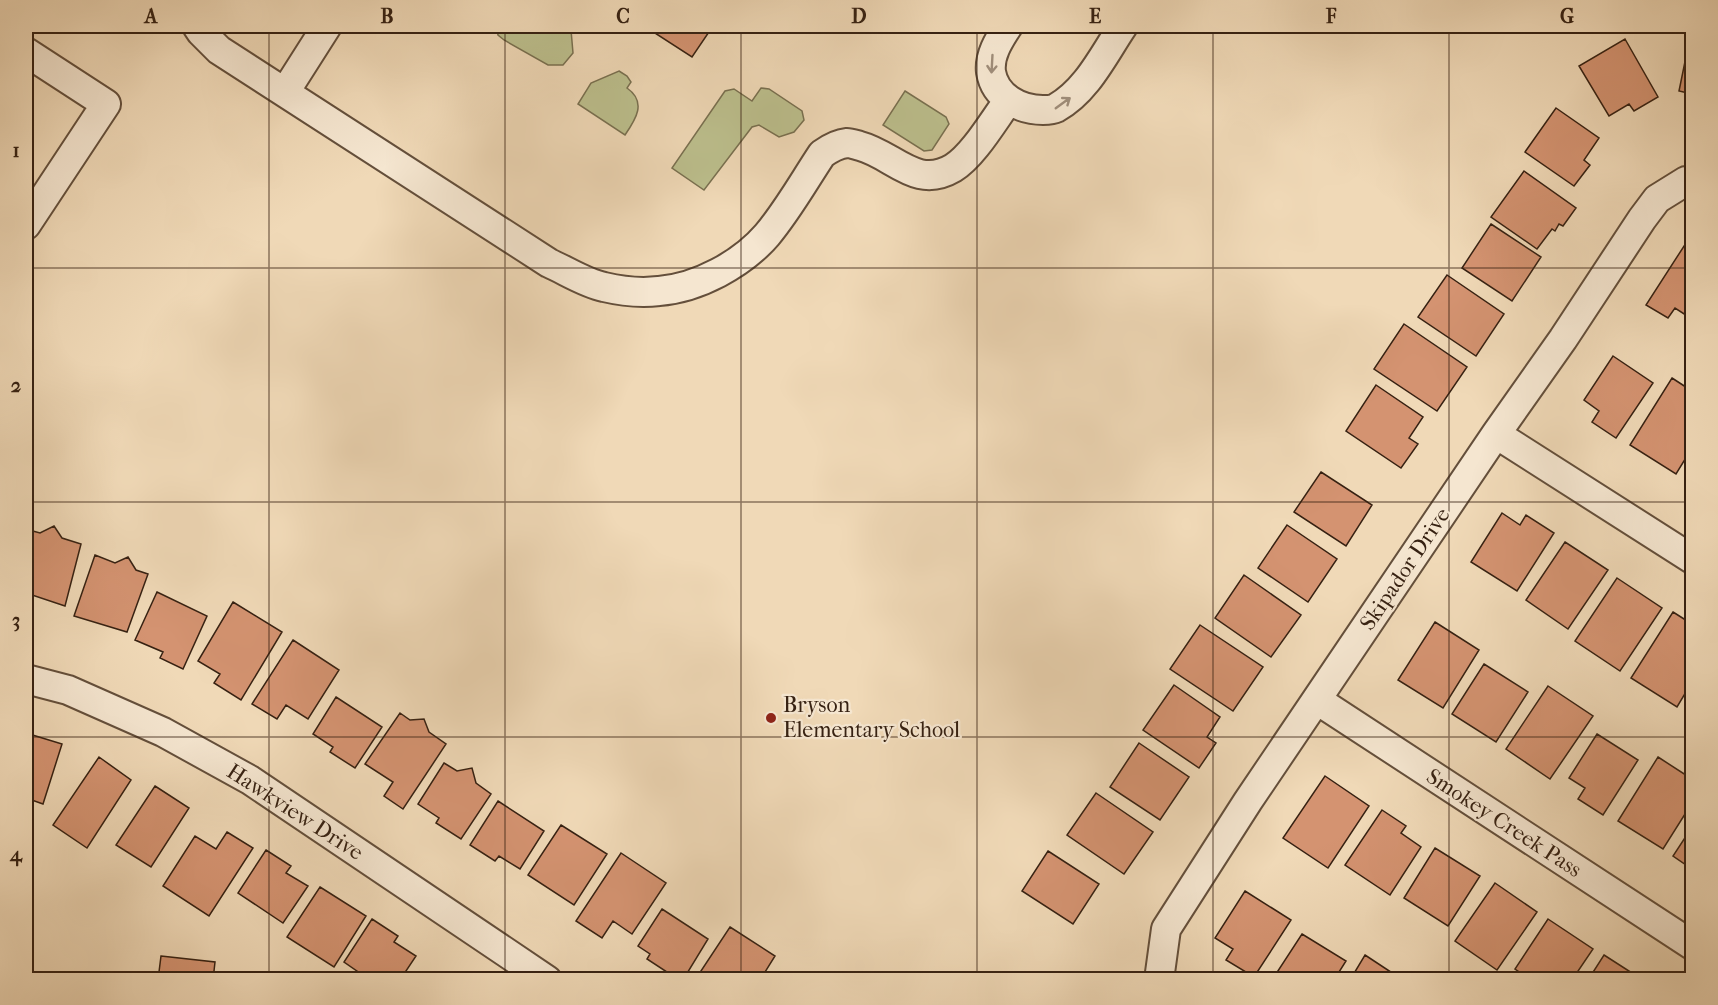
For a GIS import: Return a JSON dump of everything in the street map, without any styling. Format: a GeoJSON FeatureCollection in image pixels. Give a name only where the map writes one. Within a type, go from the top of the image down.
{"type":"FeatureCollection","features":[{"type":"Feature","properties":{"kind":"street"},"geometry":{"type":"LineString","coordinates":[[197,26],[219,50],[549,263],[602,286],[623,290],[659,291],[690,284],[745,256],[767,235],[822,154],[834,147],[848,142],[866,147],[921,176],[935,176],[954,168],[970,151],[1008,100]]}},
{"type":"Feature","properties":{"kind":"street"},"geometry":{"type":"LineString","coordinates":[[285,92],[327,26]]}},
{"type":"Feature","properties":{"kind":"street"},"geometry":{"type":"LineString","coordinates":[[1008,26],[992,54],[991,72],[996,85],[1008,100],[1030,110],[1054,110],[1074,95],[1123,26]]}},
{"type":"Feature","properties":{"kind":"street"},"geometry":{"type":"LineString","coordinates":[[26,52],[106,104],[26,225]]}},
{"type":"Feature","properties":{"kind":"street","name":"Skipador Drive"},"geometry":{"type":"LineString","coordinates":[[1160,980],[1166,929],[1248,801],[1496,434],[1563,339],[1642,219],[1657,199],[1689,181]]}},
{"type":"Feature","properties":{"kind":"street"},"geometry":{"type":"LineString","coordinates":[[1496,434],[1692,559]]}},
{"type":"Feature","properties":{"kind":"street","name":"Hawkview Drive"},"geometry":{"type":"LineString","coordinates":[[26,679],[68,690],[153,728],[250,780],[547,980]]}},
{"type":"Feature","properties":{"kind":"street","name":"Smokey Creek Pass"},"geometry":{"type":"LineString","coordinates":[[1317,700],[1692,945]]}},
{"type":"Feature","properties":{"kind":"green space"},"geometry":{"type":"Polygon","coordinates":[[[496,26],[565,26],[571,30],[573,53],[563,65],[548,65],[504,40],[498,35],[496,26]]]}},
{"type":"Feature","properties":{"kind":"green space"},"geometry":{"type":"Polygon","coordinates":[[[619,71],[631,82],[627,88],[637,99],[638,105],[636,117],[625,135],[578,104],[591,83],[619,71]]]}},
{"type":"Feature","properties":{"kind":"green space"},"geometry":{"type":"Polygon","coordinates":[[[761,88],[769,89],[802,111],[804,120],[794,132],[779,137],[759,125],[752,127],[704,190],[672,168],[725,91],[734,89],[752,101],[761,88]]]}},
{"type":"Feature","properties":{"kind":"green space"},"geometry":{"type":"Polygon","coordinates":[[[905,91],[946,117],[949,124],[932,150],[924,151],[883,125],[905,91]]]}},
{"type":"Feature","properties":{"kind":"building"},"geometry":{"type":"Polygon","coordinates":[[[644,26],[713,26],[692,57],[644,26]]]}},
{"type":"Feature","properties":{"kind":"building"},"geometry":{"type":"Polygon","coordinates":[[[1625,39],[1658,97],[1634,111],[1629,104],[1609,116],[1579,66],[1625,39]]]}},
{"type":"Feature","properties":{"kind":"building"},"geometry":{"type":"Polygon","coordinates":[[[1689,42],[1692,43],[1692,94],[1679,91],[1689,42]]]}},
{"type":"Feature","properties":{"kind":"building"},"geometry":{"type":"Polygon","coordinates":[[[1556,108],[1599,138],[1584,160],[1590,165],[1574,186],[1525,152],[1556,108]]]}},
{"type":"Feature","properties":{"kind":"building"},"geometry":{"type":"Polygon","coordinates":[[[1524,171],[1576,208],[1563,226],[1559,224],[1555,231],[1552,229],[1537,249],[1491,217],[1524,171]]]}},
{"type":"Feature","properties":{"kind":"building"},"geometry":{"type":"Polygon","coordinates":[[[1491,224],[1541,257],[1512,301],[1462,268],[1491,224]]]}},
{"type":"Feature","properties":{"kind":"building"},"geometry":{"type":"Polygon","coordinates":[[[1686,243],[1692,247],[1692,319],[1675,308],[1668,318],[1646,305],[1686,243]]]}},
{"type":"Feature","properties":{"kind":"building"},"geometry":{"type":"Polygon","coordinates":[[[1447,275],[1504,314],[1476,356],[1418,317],[1447,275]]]}},
{"type":"Feature","properties":{"kind":"building"},"geometry":{"type":"Polygon","coordinates":[[[1404,324],[1467,367],[1437,411],[1374,369],[1404,324]]]}},
{"type":"Feature","properties":{"kind":"building"},"geometry":{"type":"Polygon","coordinates":[[[1613,356],[1653,383],[1616,438],[1592,422],[1599,411],[1584,400],[1613,356]]]}},
{"type":"Feature","properties":{"kind":"building"},"geometry":{"type":"Polygon","coordinates":[[[1672,378],[1692,391],[1692,448],[1676,474],[1630,445],[1672,378]]]}},
{"type":"Feature","properties":{"kind":"building"},"geometry":{"type":"Polygon","coordinates":[[[1376,385],[1423,417],[1409,438],[1418,444],[1401,468],[1346,431],[1376,385]]]}},
{"type":"Feature","properties":{"kind":"building"},"geometry":{"type":"Polygon","coordinates":[[[1321,472],[1372,505],[1346,546],[1294,512],[1321,472]]]}},
{"type":"Feature","properties":{"kind":"building"},"geometry":{"type":"Polygon","coordinates":[[[1502,513],[1520,525],[1526,515],[1554,533],[1517,591],[1471,562],[1502,513]]]}},
{"type":"Feature","properties":{"kind":"building"},"geometry":{"type":"Polygon","coordinates":[[[1287,525],[1337,559],[1308,602],[1258,568],[1287,525]]]}},
{"type":"Feature","properties":{"kind":"building"},"geometry":{"type":"Polygon","coordinates":[[[54,526],[62,538],[81,544],[65,606],[26,593],[26,543],[29,530],[40,533],[54,526]]]}},
{"type":"Feature","properties":{"kind":"building"},"geometry":{"type":"Polygon","coordinates":[[[1565,542],[1608,570],[1568,629],[1526,600],[1565,542]]]}},
{"type":"Feature","properties":{"kind":"building"},"geometry":{"type":"Polygon","coordinates":[[[95,555],[115,563],[128,557],[136,570],[148,574],[127,632],[74,616],[95,555]]]}},
{"type":"Feature","properties":{"kind":"building"},"geometry":{"type":"Polygon","coordinates":[[[1244,575],[1301,615],[1271,657],[1215,618],[1244,575]]]}},
{"type":"Feature","properties":{"kind":"building"},"geometry":{"type":"Polygon","coordinates":[[[1617,578],[1662,608],[1620,671],[1575,641],[1617,578]]]}},
{"type":"Feature","properties":{"kind":"building"},"geometry":{"type":"Polygon","coordinates":[[[157,592],[207,616],[183,669],[160,658],[163,652],[135,640],[157,592]]]}},
{"type":"Feature","properties":{"kind":"building"},"geometry":{"type":"Polygon","coordinates":[[[233,602],[282,632],[241,700],[214,683],[220,674],[198,661],[233,602]]]}},
{"type":"Feature","properties":{"kind":"building"},"geometry":{"type":"Polygon","coordinates":[[[1673,612],[1692,624],[1692,682],[1677,707],[1631,678],[1673,612]]]}},
{"type":"Feature","properties":{"kind":"building"},"geometry":{"type":"Polygon","coordinates":[[[1435,622],[1479,650],[1443,708],[1398,680],[1435,622]]]}},
{"type":"Feature","properties":{"kind":"building"},"geometry":{"type":"Polygon","coordinates":[[[1200,625],[1263,667],[1233,711],[1170,669],[1200,625]]]}},
{"type":"Feature","properties":{"kind":"building"},"geometry":{"type":"Polygon","coordinates":[[[293,640],[339,670],[308,719],[286,705],[277,719],[252,704],[293,640]]]}},
{"type":"Feature","properties":{"kind":"building"},"geometry":{"type":"Polygon","coordinates":[[[1484,664],[1528,692],[1496,742],[1452,714],[1484,664]]]}},
{"type":"Feature","properties":{"kind":"building"},"geometry":{"type":"Polygon","coordinates":[[[1174,685],[1220,717],[1207,737],[1216,743],[1199,768],[1143,730],[1174,685]]]}},
{"type":"Feature","properties":{"kind":"building"},"geometry":{"type":"Polygon","coordinates":[[[1548,686],[1593,716],[1550,779],[1506,749],[1548,686]]]}},
{"type":"Feature","properties":{"kind":"building"},"geometry":{"type":"Polygon","coordinates":[[[336,697],[382,727],[355,768],[330,752],[333,747],[313,734],[336,697]]]}},
{"type":"Feature","properties":{"kind":"building"},"geometry":{"type":"Polygon","coordinates":[[[400,713],[410,720],[424,719],[429,732],[446,744],[403,809],[384,796],[393,782],[365,764],[400,713]]]}},
{"type":"Feature","properties":{"kind":"building"},"geometry":{"type":"Polygon","coordinates":[[[26,733],[62,744],[43,804],[26,798],[26,733]]]}},
{"type":"Feature","properties":{"kind":"building"},"geometry":{"type":"Polygon","coordinates":[[[1597,734],[1638,760],[1603,815],[1578,799],[1585,788],[1569,778],[1597,734]]]}},
{"type":"Feature","properties":{"kind":"building"},"geometry":{"type":"Polygon","coordinates":[[[1139,743],[1189,777],[1160,820],[1110,787],[1139,743]]]}},
{"type":"Feature","properties":{"kind":"building"},"geometry":{"type":"Polygon","coordinates":[[[99,757],[131,780],[87,848],[53,825],[99,757]]]}},
{"type":"Feature","properties":{"kind":"building"},"geometry":{"type":"Polygon","coordinates":[[[1658,757],[1692,779],[1692,803],[1663,849],[1618,821],[1658,757]]]}},
{"type":"Feature","properties":{"kind":"building"},"geometry":{"type":"Polygon","coordinates":[[[444,763],[457,771],[472,768],[476,783],[491,794],[461,839],[436,823],[439,818],[418,804],[444,763]]]}},
{"type":"Feature","properties":{"kind":"building"},"geometry":{"type":"Polygon","coordinates":[[[1325,776],[1369,806],[1328,868],[1283,838],[1325,776]]]}},
{"type":"Feature","properties":{"kind":"building"},"geometry":{"type":"Polygon","coordinates":[[[155,786],[189,808],[151,867],[116,845],[155,786]]]}},
{"type":"Feature","properties":{"kind":"building"},"geometry":{"type":"Polygon","coordinates":[[[1096,793],[1153,832],[1124,874],[1067,835],[1096,793]]]}},
{"type":"Feature","properties":{"kind":"building"},"geometry":{"type":"Polygon","coordinates":[[[498,801],[544,831],[520,869],[499,856],[495,861],[470,845],[498,801]]]}},
{"type":"Feature","properties":{"kind":"building"},"geometry":{"type":"Polygon","coordinates":[[[1382,810],[1406,826],[1401,833],[1421,847],[1390,895],[1345,865],[1382,810]]]}},
{"type":"Feature","properties":{"kind":"building"},"geometry":{"type":"Polygon","coordinates":[[[561,825],[607,854],[574,905],[528,875],[561,825]]]}},
{"type":"Feature","properties":{"kind":"building"},"geometry":{"type":"Polygon","coordinates":[[[1692,827],[1692,869],[1673,856],[1692,827]]]}},
{"type":"Feature","properties":{"kind":"building"},"geometry":{"type":"Polygon","coordinates":[[[227,832],[253,848],[209,916],[163,886],[195,836],[216,849],[227,832]]]}},
{"type":"Feature","properties":{"kind":"building"},"geometry":{"type":"Polygon","coordinates":[[[1435,848],[1480,876],[1448,926],[1404,898],[1435,848]]]}},
{"type":"Feature","properties":{"kind":"building"},"geometry":{"type":"Polygon","coordinates":[[[266,850],[291,866],[286,873],[308,886],[283,923],[238,893],[266,850]]]}},
{"type":"Feature","properties":{"kind":"building"},"geometry":{"type":"Polygon","coordinates":[[[1048,851],[1099,884],[1073,924],[1022,891],[1048,851]]]}},
{"type":"Feature","properties":{"kind":"building"},"geometry":{"type":"Polygon","coordinates":[[[621,853],[666,883],[632,934],[613,921],[602,938],[576,921],[621,853]]]}},
{"type":"Feature","properties":{"kind":"building"},"geometry":{"type":"Polygon","coordinates":[[[1495,883],[1537,912],[1497,970],[1455,941],[1495,883]]]}},
{"type":"Feature","properties":{"kind":"building"},"geometry":{"type":"Polygon","coordinates":[[[320,887],[366,916],[334,967],[287,937],[320,887]]]}},
{"type":"Feature","properties":{"kind":"building"},"geometry":{"type":"Polygon","coordinates":[[[1245,891],[1291,920],[1254,977],[1226,960],[1233,949],[1215,938],[1245,891]]]}},
{"type":"Feature","properties":{"kind":"building"},"geometry":{"type":"Polygon","coordinates":[[[662,909],[708,939],[683,980],[679,980],[647,959],[650,954],[638,946],[662,909]]]}},
{"type":"Feature","properties":{"kind":"building"},"geometry":{"type":"Polygon","coordinates":[[[372,919],[398,936],[394,942],[416,956],[400,980],[370,980],[344,962],[372,919]]]}},
{"type":"Feature","properties":{"kind":"building"},"geometry":{"type":"Polygon","coordinates":[[[1548,919],[1593,949],[1572,980],[1531,980],[1515,969],[1548,919]]]}},
{"type":"Feature","properties":{"kind":"building"},"geometry":{"type":"Polygon","coordinates":[[[730,927],[775,956],[760,980],[695,980],[730,927]]]}},
{"type":"Feature","properties":{"kind":"building"},"geometry":{"type":"Polygon","coordinates":[[[1302,934],[1346,961],[1334,980],[1272,980],[1302,934]]]}},
{"type":"Feature","properties":{"kind":"building"},"geometry":{"type":"Polygon","coordinates":[[[1365,955],[1403,980],[1350,980],[1365,955]]]}},
{"type":"Feature","properties":{"kind":"building"},"geometry":{"type":"Polygon","coordinates":[[[1604,955],[1643,980],[1588,980],[1604,955]]]}},
{"type":"Feature","properties":{"kind":"building"},"geometry":{"type":"Polygon","coordinates":[[[161,956],[215,962],[213,980],[158,980],[161,956]]]}},
{"type":"Feature","properties":{"kind":"place","name":"Bryson Elementary School"},"geometry":{"type":"Point","coordinates":[771,718]}}]}
